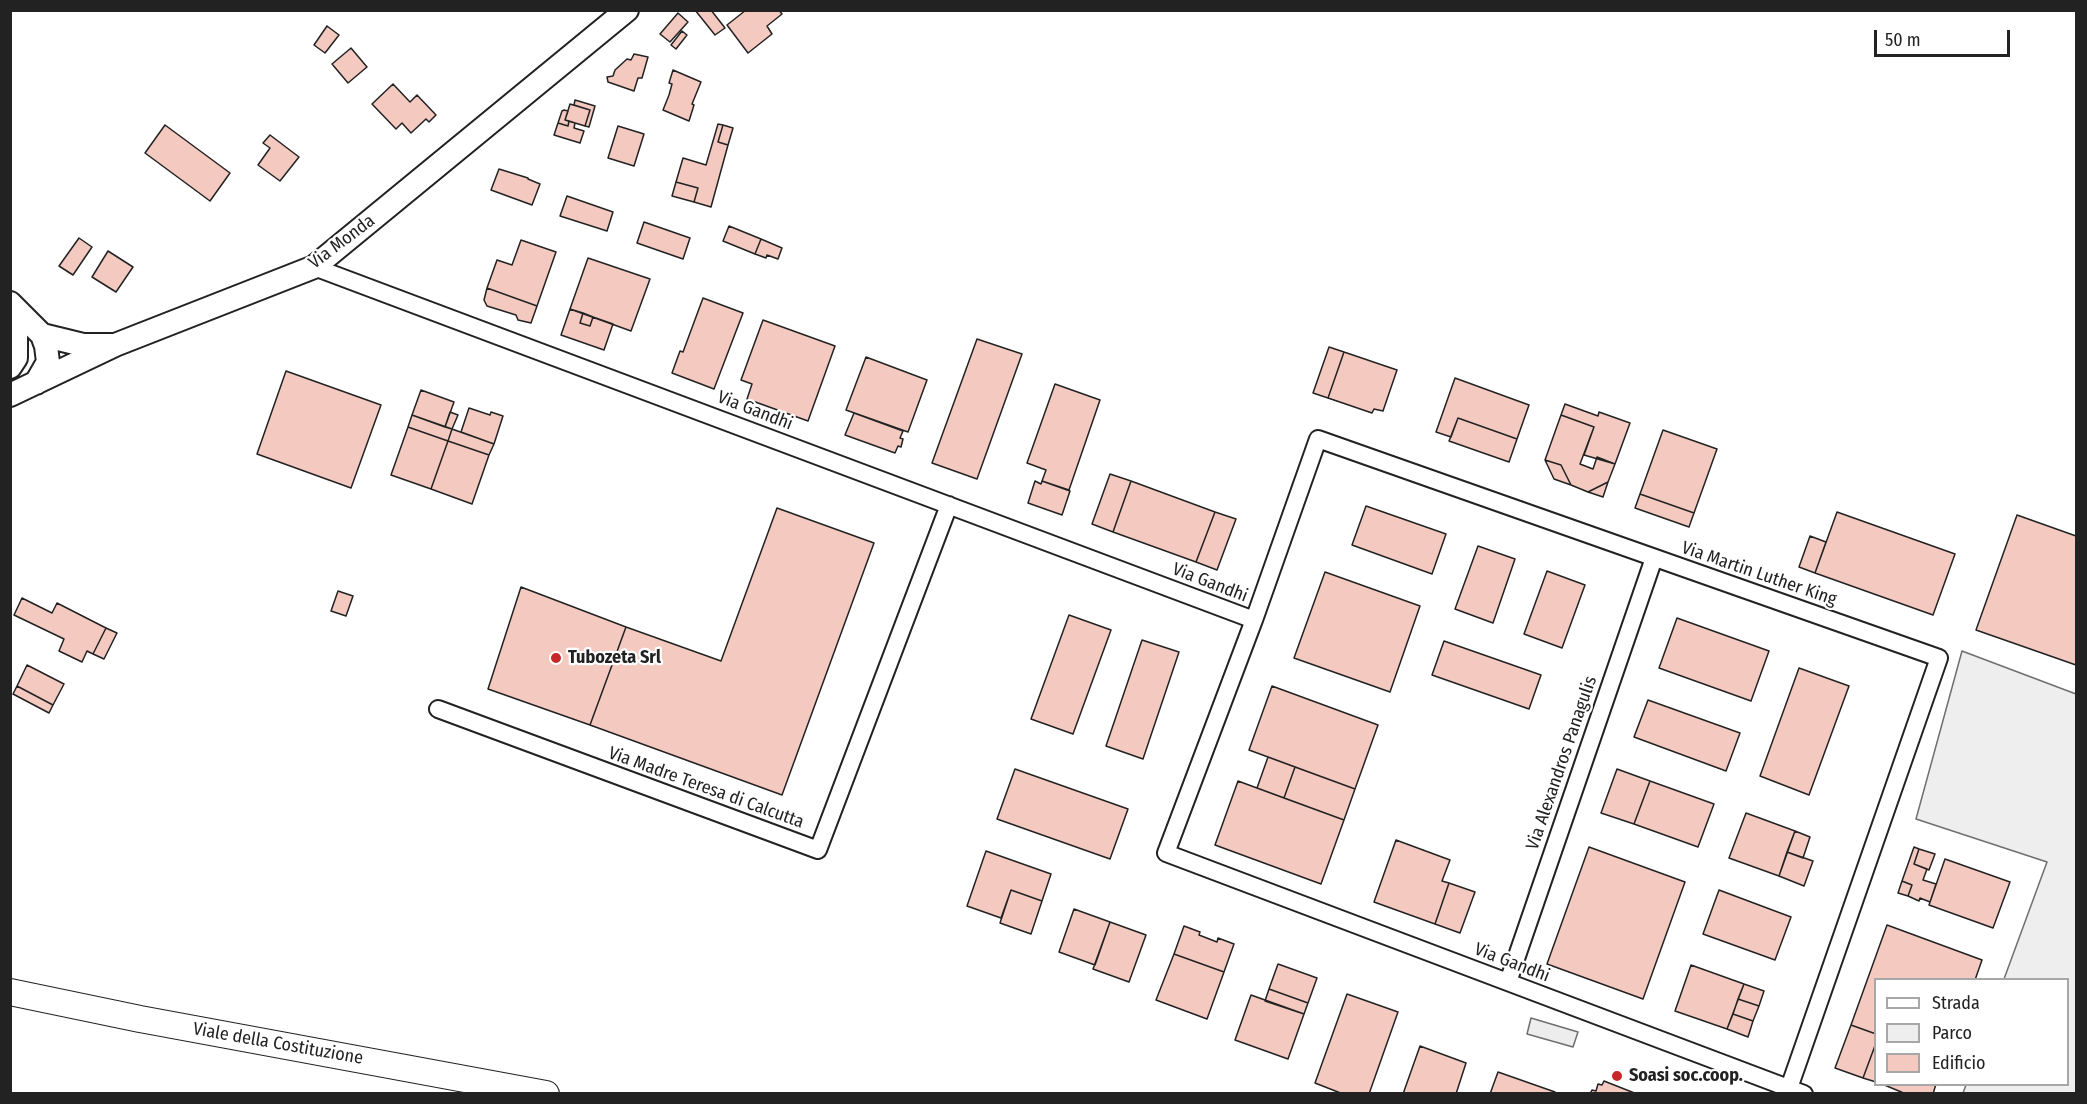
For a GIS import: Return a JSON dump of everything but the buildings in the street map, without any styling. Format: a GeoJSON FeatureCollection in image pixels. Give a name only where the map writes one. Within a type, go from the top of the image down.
{"type":"FeatureCollection","features":[{"type":"Feature","properties":{"kind":"main road","name":"Via Monda"},"geometry":{"type":"LineString","coordinates":[[10,395],[115,345],[314,267],[627,10]]}},
{"type":"Feature","properties":{"kind":"main road"},"geometry":{"type":"LineString","coordinates":[[13,307],[42,335],[46,346],[48,362],[36,383]]}},
{"type":"Feature","properties":{"kind":"main road"},"geometry":{"type":"LineString","coordinates":[[10,367],[16,358],[13,307]]}},
{"type":"Feature","properties":{"kind":"main road"},"geometry":{"type":"LineString","coordinates":[[42,335],[83,345],[115,345]]}},
{"type":"Feature","properties":{"kind":"main road","name":"Viale della Costituzione"},"geometry":{"type":"LineString","coordinates":[[10,992],[152,1021],[546,1094]]}},
{"type":"Feature","properties":{"kind":"street","name":"Via Gandhi"},"geometry":{"type":"LineString","coordinates":[[314,267],[1254,620],[1166,853],[1797,1091]]}},
{"type":"Feature","properties":{"kind":"street","name":"Via Martin Luther King"},"geometry":{"type":"LineString","coordinates":[[1254,620],[1318,439],[1939,658],[1797,1091]]}},
{"type":"Feature","properties":{"kind":"street","name":"Via Madre Teresa di Calcutta"},"geometry":{"type":"LineString","coordinates":[[438,709],[818,850],[949,505]]}},
{"type":"Feature","properties":{"kind":"street","name":"Via Alexandros Panagulis"},"geometry":{"type":"LineString","coordinates":[[1508,982],[1654,558]]}},
{"type":"Feature","properties":{"kind":"green space"},"geometry":{"type":"Polygon","coordinates":[[[1962,651],[2076,694],[2076,1093],[1963,1093],[1966,1086],[2069,1086],[2069,978],[2004,978],[2047,862],[1916,819],[1962,651]]]}},
{"type":"Feature","properties":{"kind":"shaded area"},"geometry":{"type":"Polygon","coordinates":[[[1531,1018],[1578,1032],[1573,1047],[1527,1034],[1531,1018]]]}},
{"type":"Feature","properties":{"kind":"place","name":"Tubozeta Srl"},"geometry":{"type":"Point","coordinates":[556,658]}},
{"type":"Feature","properties":{"kind":"place","name":"Soasi soc.coop."},"geometry":{"type":"Point","coordinates":[1617,1076]}}]}
